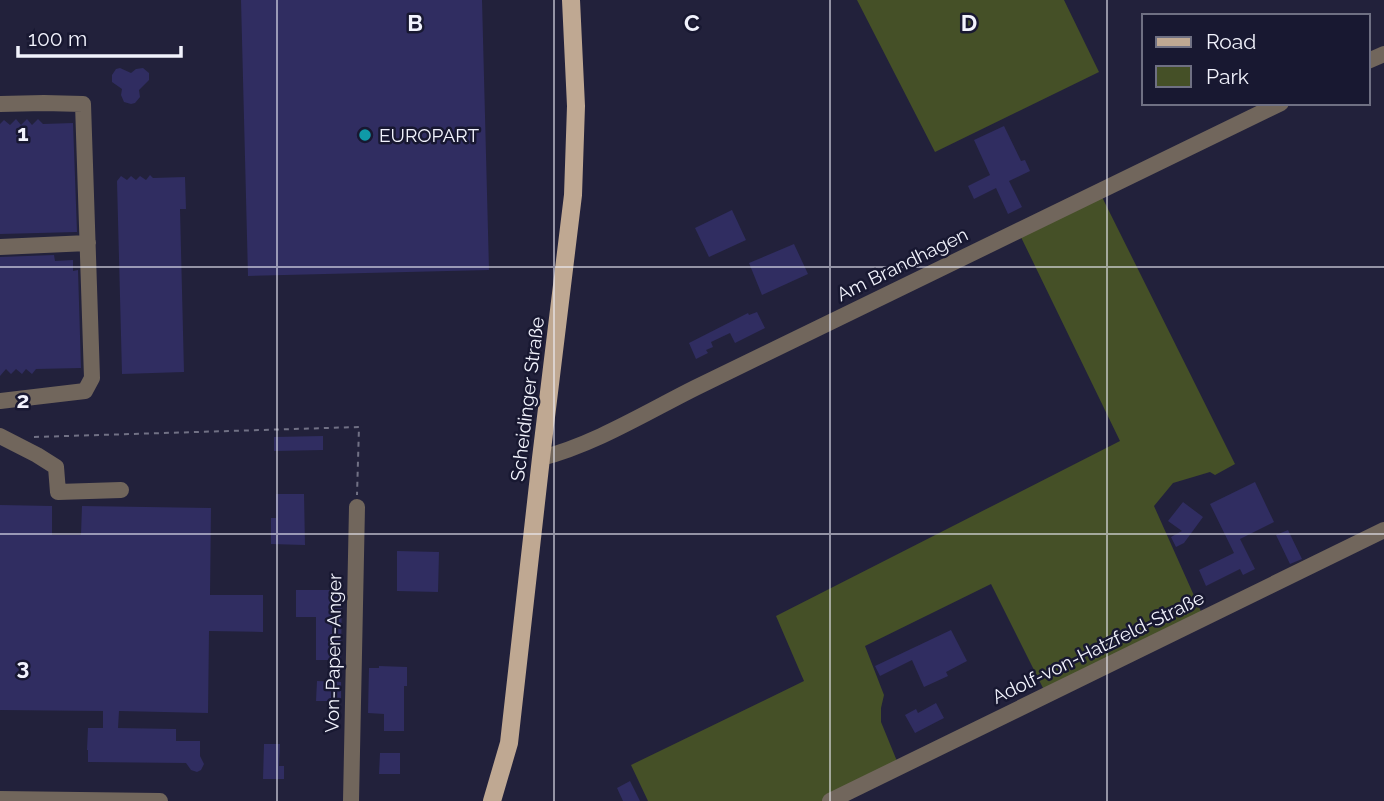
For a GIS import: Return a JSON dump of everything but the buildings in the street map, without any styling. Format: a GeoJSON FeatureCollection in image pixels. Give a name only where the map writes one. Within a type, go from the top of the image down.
{"type":"FeatureCollection","features":[{"type":"Feature","properties":{"kind":"main road","name":"Scheidinger Straße"},"geometry":{"type":"LineString","coordinates":[[492,801],[509,743],[573,195],[576,106],[571,0]]}},
{"type":"Feature","properties":{"kind":"street"},"geometry":{"type":"LineString","coordinates":[[0,104],[83,104],[92,378],[85,391],[0,401]]}},
{"type":"Feature","properties":{"kind":"street","name":"Am Brandhagen"},"geometry":{"type":"LineString","coordinates":[[541,458],[560,453],[625,424],[695,387],[1277,105]]}},
{"type":"Feature","properties":{"kind":"street"},"geometry":{"type":"LineString","coordinates":[[0,247],[88,243]]}},
{"type":"Feature","properties":{"kind":"street"},"geometry":{"type":"LineString","coordinates":[[3,437],[56,467],[58,492],[121,490]]}},
{"type":"Feature","properties":{"kind":"street","name":"Von-Papen-Anger"},"geometry":{"type":"LineString","coordinates":[[351,801],[357,507]]}},
{"type":"Feature","properties":{"kind":"street","name":"Adolf-von-Hatzfeld-Straße"},"geometry":{"type":"LineString","coordinates":[[830,801],[1384,530]]}},
{"type":"Feature","properties":{"kind":"street"},"geometry":{"type":"LineString","coordinates":[[0,799],[160,801]]}},
{"type":"Feature","properties":{"kind":"path"},"geometry":{"type":"LineString","coordinates":[[33,437],[359,427],[357,507]]}},
{"type":"Feature","properties":{"kind":"green space"},"geometry":{"type":"Polygon","coordinates":[[[857,0],[1064,0],[1099,72],[935,152],[857,0]]]}},
{"type":"Feature","properties":{"kind":"green space"},"geometry":{"type":"Polygon","coordinates":[[[1100,193],[1235,464],[1215,475],[1210,472],[1173,483],[1154,506],[1204,618],[1046,694],[991,584],[865,646],[884,695],[881,722],[899,766],[823,801],[648,801],[631,765],[804,681],[776,616],[1120,441],[1019,233],[1100,193]]]}},
{"type":"Feature","properties":{"kind":"place","name":"EUROPART"},"geometry":{"type":"Point","coordinates":[365,135]}}]}
